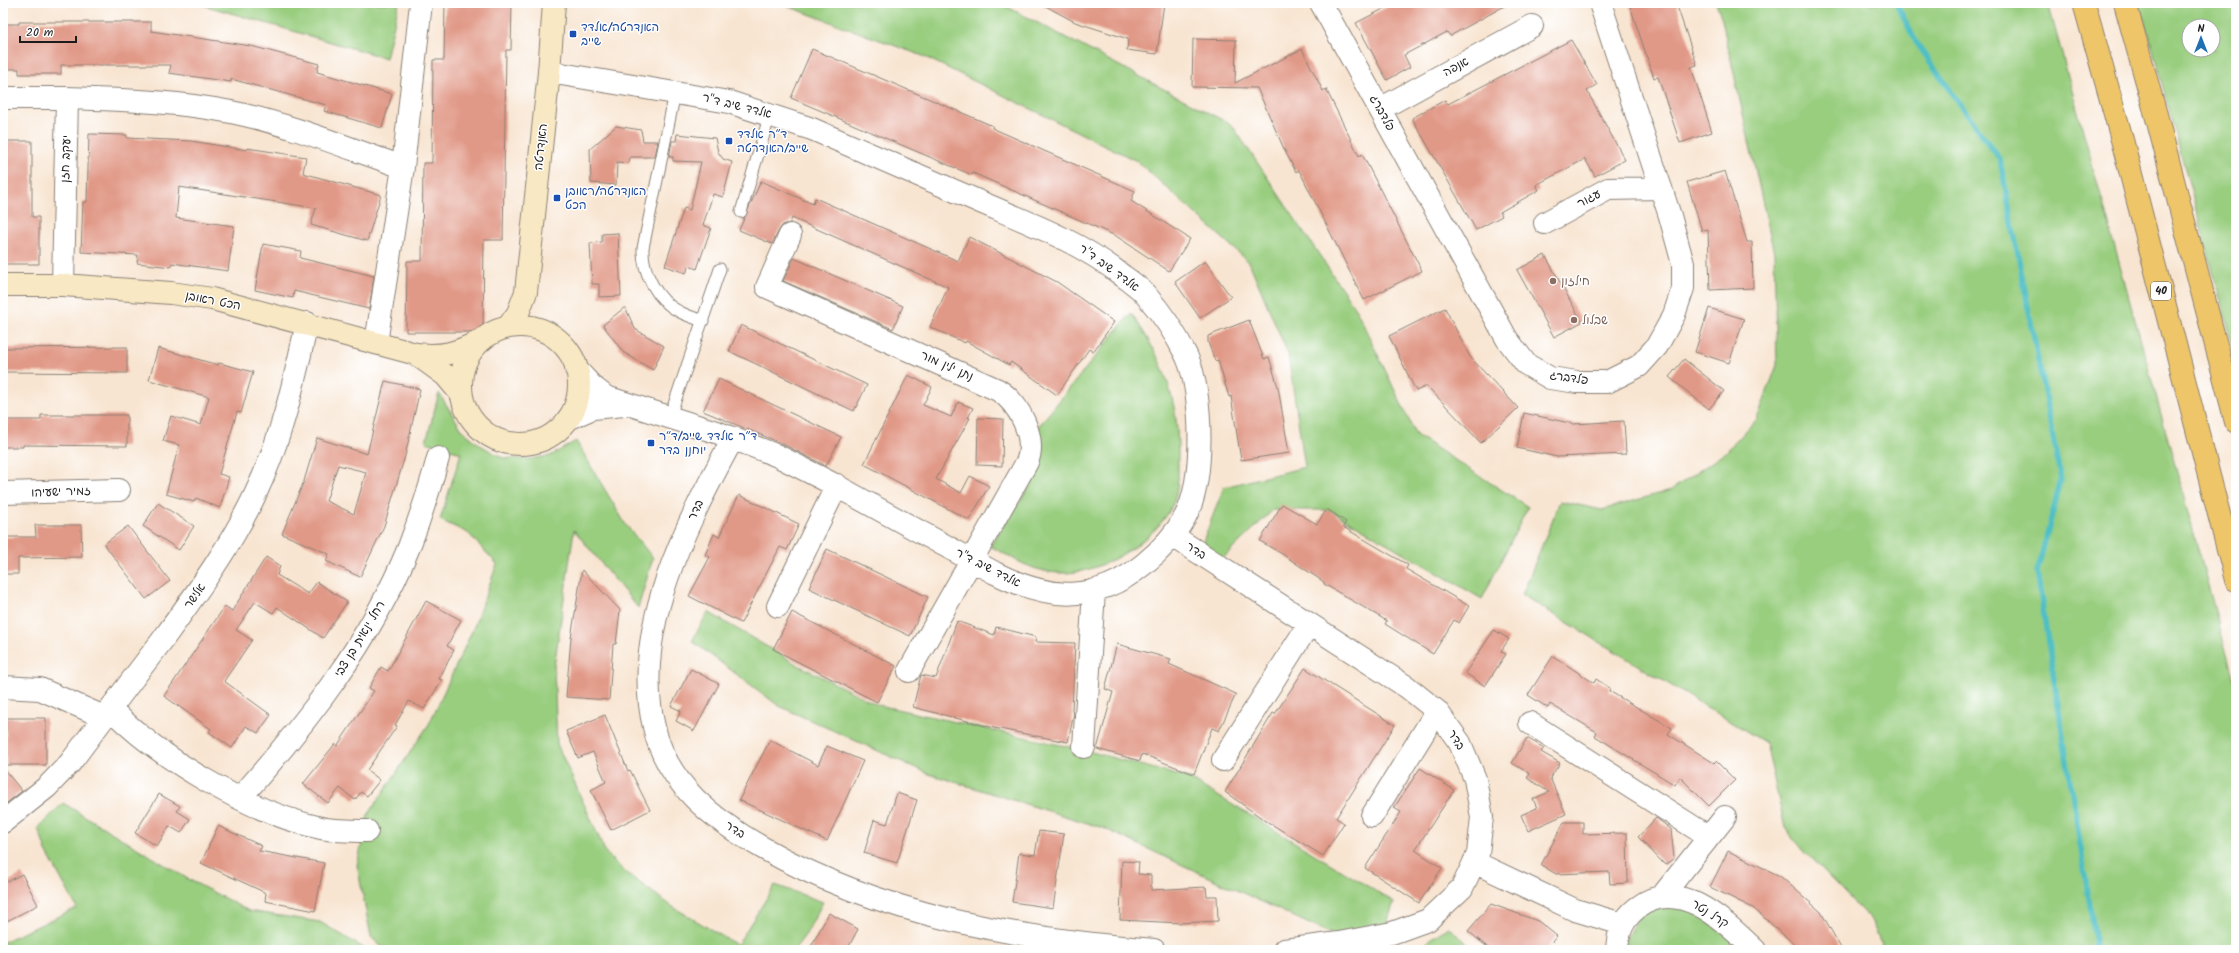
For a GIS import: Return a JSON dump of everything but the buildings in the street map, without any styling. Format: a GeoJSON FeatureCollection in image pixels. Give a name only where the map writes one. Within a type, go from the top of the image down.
{"type":"FeatureCollection","features":[{"type":"Feature","properties":{"kind":"highway"},"geometry":{"type":"LineString","coordinates":[[2080,3],[2098,56]]}},
{"type":"Feature","properties":{"kind":"highway","name":"40"},"geometry":{"type":"LineString","coordinates":[[2084,3],[2236,580]]}},
{"type":"Feature","properties":{"kind":"highway"},"geometry":{"type":"LineString","coordinates":[[2125,3],[2158,122],[2236,422]]}},
{"type":"Feature","properties":{"kind":"street"},"geometry":{"type":"LineString","coordinates":[[376,342],[403,167],[421,3]]}},
{"type":"Feature","properties":{"kind":"street","name":"האנדרטה"},"geometry":{"type":"LineString","coordinates":[[508,327],[518,313],[526,292],[549,72],[554,3]]}},
{"type":"Feature","properties":{"kind":"street","name":"פלדברג"},"geometry":{"type":"LineString","coordinates":[[1321,3],[1507,339],[1526,364],[1550,378],[1577,382],[1607,382],[1639,366],[1657,346],[1674,315],[1683,288],[1683,264],[1661,188],[1600,3]]}},
{"type":"Feature","properties":{"kind":"street","name":"אנפה"},"geometry":{"type":"LineString","coordinates":[[1380,109],[1532,26]]}},
{"type":"Feature","properties":{"kind":"street","name":"אלדד שיב ד\"ר"},"geometry":{"type":"LineString","coordinates":[[549,72],[729,102],[770,114],[812,129],[1073,242],[1114,269],[1144,293],[1169,325],[1188,359],[1200,419],[1200,453],[1196,487],[1186,516],[1173,536],[1155,555],[1136,570],[1115,583],[1094,591],[1071,594],[1046,593],[1021,586],[971,560],[837,485],[778,456],[733,438],[670,416],[629,405]]}},
{"type":"Feature","properties":{"kind":"street"},"geometry":{"type":"LineString","coordinates":[[3,98],[67,98],[155,101],[232,112],[286,127],[403,167]]}},
{"type":"Feature","properties":{"kind":"street","name":"יעקב חזן"},"geometry":{"type":"LineString","coordinates":[[63,285],[67,98]]}},
{"type":"Feature","properties":{"kind":"street","name":"עגור"},"geometry":{"type":"LineString","coordinates":[[1545,223],[1608,190],[1661,188]]}},
{"type":"Feature","properties":{"kind":"street","name":"נתן ילין מור"},"geometry":{"type":"LineString","coordinates":[[790,235],[767,287],[993,387],[1007,396],[1017,408],[1029,439],[1029,459],[971,560]]}},
{"type":"Feature","properties":{"kind":"street","name":"הכט ראובן"},"geometry":{"type":"LineString","coordinates":[[3,286],[63,285],[171,293],[212,299],[307,323],[416,354],[438,356],[455,353],[480,341]]}},
{"type":"Feature","properties":{"kind":"street","name":"האנדרטה"},"geometry":{"type":"LineString","coordinates":[[526,292],[533,316],[540,330]]}},
{"type":"Feature","properties":{"kind":"street","name":"אלישר"},"geometry":{"type":"LineString","coordinates":[[3,822],[47,787],[70,763],[210,574],[243,520],[265,472],[287,409],[307,323]]}},
{"type":"Feature","properties":{"kind":"street"},"geometry":{"type":"LineString","coordinates":[[524,326],[540,330],[558,340],[571,356],[576,369],[579,390],[575,406],[568,419],[556,432],[540,440],[522,444],[504,442],[489,435],[476,424],[466,410],[461,394],[460,380],[464,365],[470,352],[480,341],[493,332],[508,327],[524,326]]}},
{"type":"Feature","properties":{"kind":"street","name":"הכט ראובן"},"geometry":{"type":"LineString","coordinates":[[416,354],[444,374],[461,394]]}},
{"type":"Feature","properties":{"kind":"street"},"geometry":{"type":"LineString","coordinates":[[576,369],[600,392],[613,400],[629,405]]}},
{"type":"Feature","properties":{"kind":"street"},"geometry":{"type":"LineString","coordinates":[[568,419],[593,408],[611,405],[629,405]]}},
{"type":"Feature","properties":{"kind":"street","name":"בדר"},"geometry":{"type":"LineString","coordinates":[[733,438],[704,493],[682,542],[665,585],[655,623],[649,675],[650,702],[654,728],[663,754],[678,779],[700,804],[729,828],[781,858],[833,882],[885,902],[938,918],[993,930],[1059,940],[1154,950]]}},
{"type":"Feature","properties":{"kind":"street","name":"רחל ינאית בן צבי"},"geometry":{"type":"LineString","coordinates":[[241,797],[309,716],[364,634],[388,592],[408,548],[425,504],[438,458]]}},
{"type":"Feature","properties":{"kind":"street"},"geometry":{"type":"LineString","coordinates":[[778,606],[837,485]]}},
{"type":"Feature","properties":{"kind":"street","name":"זמיר ישעיהו"},"geometry":{"type":"LineString","coordinates":[[3,493],[119,490]]}},
{"type":"Feature","properties":{"kind":"street","name":"בדר"},"geometry":{"type":"LineString","coordinates":[[1173,536],[1407,687],[1437,711],[1460,743],[1475,779],[1482,817],[1478,854],[1462,888],[1428,920],[1392,933],[1339,943],[1284,950]]}},
{"type":"Feature","properties":{"kind":"street"},"geometry":{"type":"LineString","coordinates":[[909,671],[971,560]]}},
{"type":"Feature","properties":{"kind":"street"},"geometry":{"type":"LineString","coordinates":[[1084,747],[1094,591]]}},
{"type":"Feature","properties":{"kind":"street"},"geometry":{"type":"LineString","coordinates":[[1223,760],[1309,624]]}},
{"type":"Feature","properties":{"kind":"street"},"geometry":{"type":"LineString","coordinates":[[3,686],[40,689],[107,713],[196,773],[241,797],[310,825],[336,830],[367,831]]}},
{"type":"Feature","properties":{"kind":"street"},"geometry":{"type":"LineString","coordinates":[[1372,816],[1437,711]]}},
{"type":"Feature","properties":{"kind":"street"},"geometry":{"type":"LineString","coordinates":[[1530,723],[1709,837]]}},
{"type":"Feature","properties":{"kind":"street"},"geometry":{"type":"LineString","coordinates":[[1662,896],[1725,817]]}},
{"type":"Feature","properties":{"kind":"street"},"geometry":{"type":"LineString","coordinates":[[1474,862],[1575,910],[1622,924],[1617,950]]}},
{"type":"Feature","properties":{"kind":"street","name":"קרל נטר"},"geometry":{"type":"LineString","coordinates":[[1622,924],[1633,911],[1646,901],[1662,896],[1682,898],[1702,906],[1726,923],[1755,950]]}},
{"type":"Feature","properties":{"kind":"lane"},"geometry":{"type":"LineString","coordinates":[[675,93],[643,248],[642,262],[652,284],[666,301],[678,312],[703,321]]}},
{"type":"Feature","properties":{"kind":"lane"},"geometry":{"type":"LineString","coordinates":[[740,212],[770,114]]}},
{"type":"Feature","properties":{"kind":"lane"},"geometry":{"type":"LineString","coordinates":[[670,416],[720,269]]}},
{"type":"Feature","properties":{"kind":"green space"},"geometry":{"type":"Polygon","coordinates":[[[196,3],[399,3],[386,58],[196,3]]]}},
{"type":"Feature","properties":{"kind":"green space"},"geometry":{"type":"Polygon","coordinates":[[[779,3],[1000,3],[1232,125],[1357,311],[1416,435],[1528,507],[1482,599],[1330,510],[1273,510],[1218,563],[1198,554],[1224,487],[1305,467],[1288,354],[1249,262],[1137,161],[923,56],[779,3]]]}},
{"type":"Feature","properties":{"kind":"green space"},"geometry":{"type":"Polygon","coordinates":[[[1716,3],[2048,3],[2236,687],[2236,950],[1884,950],[1871,920],[1804,851],[1785,828],[1766,743],[1522,595],[1560,501],[1602,510],[1671,490],[1725,453],[1757,419],[1777,365],[1774,253],[1722,20],[1716,3]]]}},
{"type":"Feature","properties":{"kind":"green space"},"geometry":{"type":"Polygon","coordinates":[[[2139,3],[2236,3],[2236,357],[2152,47],[2139,3]]]}},
{"type":"Feature","properties":{"kind":"green space"},"geometry":{"type":"Polygon","coordinates":[[[1131,313],[1143,331],[1162,366],[1173,401],[1178,440],[1178,479],[1177,490],[1172,506],[1164,520],[1153,532],[1128,551],[1106,563],[1083,571],[1071,573],[1046,571],[1028,566],[990,546],[1037,476],[1043,448],[1037,428],[1131,313]]]}},
{"type":"Feature","properties":{"kind":"green space"},"geometry":{"type":"Polygon","coordinates":[[[439,393],[462,430],[480,445],[503,458],[529,459],[550,456],[576,441],[626,525],[653,558],[638,608],[574,530],[554,667],[557,744],[606,853],[626,873],[673,907],[737,945],[775,885],[823,902],[806,934],[794,950],[385,950],[371,937],[357,865],[368,815],[429,724],[473,629],[497,564],[468,533],[440,520],[461,453],[426,442],[439,393]]]}},
{"type":"Feature","properties":{"kind":"green space"},"geometry":{"type":"Polygon","coordinates":[[[708,612],[798,665],[878,705],[1088,751],[1188,778],[1394,902],[1386,926],[1333,935],[1103,828],[929,774],[779,706],[692,641],[708,612]]]}},
{"type":"Feature","properties":{"kind":"green space"},"geometry":{"type":"Polygon","coordinates":[[[63,803],[188,879],[249,911],[320,922],[367,950],[3,950],[3,942],[77,908],[46,851],[38,828],[63,803]]]}},
{"type":"Feature","properties":{"kind":"green space"},"geometry":{"type":"Polygon","coordinates":[[[1663,903],[1698,913],[1744,950],[1624,950],[1625,943],[1638,917],[1663,903]]]}},
{"type":"Feature","properties":{"kind":"green space"},"geometry":{"type":"Polygon","coordinates":[[[1448,927],[1475,950],[1415,950],[1448,927]]]}},
{"type":"Feature","properties":{"kind":"waterway"},"geometry":{"type":"LineString","coordinates":[[1896,3],[1916,42],[2000,160],[2061,480],[2037,572],[2095,938],[2094,950]]}},
{"type":"Feature","properties":{"kind":"place","name":"האנדרטה/אלדד שייב"},"geometry":{"type":"Point","coordinates":[573,34]}},
{"type":"Feature","properties":{"kind":"place","name":"ד״ר אלדד שייב/האנדרטה"},"geometry":{"type":"Point","coordinates":[729,141]}},
{"type":"Feature","properties":{"kind":"place","name":"האנדרטה/ראובן הכט"},"geometry":{"type":"Point","coordinates":[557,198]}},
{"type":"Feature","properties":{"kind":"place","name":"חילזון"},"geometry":{"type":"Point","coordinates":[1553,281]}},
{"type":"Feature","properties":{"kind":"place","name":"שבלול"},"geometry":{"type":"Point","coordinates":[1574,320]}},
{"type":"Feature","properties":{"kind":"place","name":"ד״ר אלדד שייב/ד״ר יוחנן בדר"},"geometry":{"type":"Point","coordinates":[651,443]}}]}
